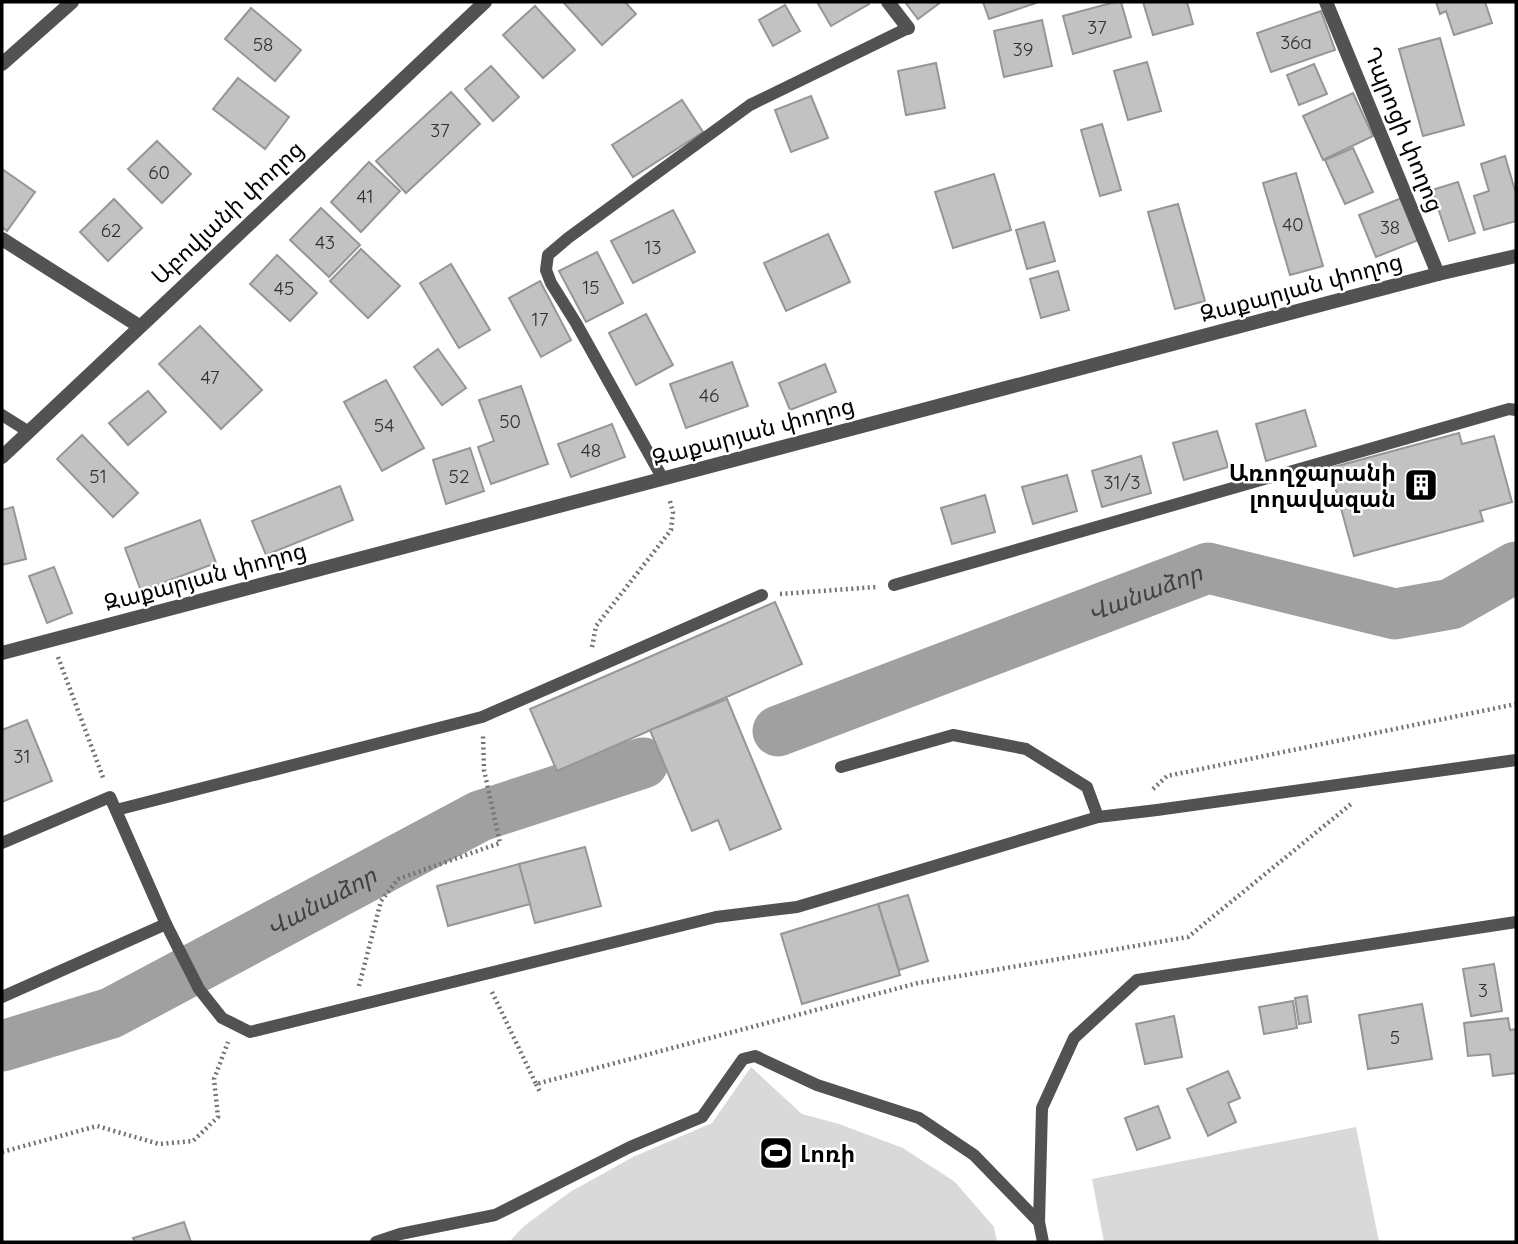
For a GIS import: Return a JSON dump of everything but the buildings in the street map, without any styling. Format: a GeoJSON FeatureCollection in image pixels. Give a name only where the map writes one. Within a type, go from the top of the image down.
{"type":"FeatureCollection","features":[{"type":"Feature","properties":{"kind":"street"},"geometry":{"type":"LineString","coordinates":[[2,64],[72,2]]}},
{"type":"Feature","properties":{"kind":"street","name":"Աբովյանի փողոց"},"geometry":{"type":"LineString","coordinates":[[2,457],[485,2]]}},
{"type":"Feature","properties":{"kind":"street"},"geometry":{"type":"LineString","coordinates":[[888,2],[908,28]]}},
{"type":"Feature","properties":{"kind":"street","name":"Դպրոցի փողոց"},"geometry":{"type":"LineString","coordinates":[[1326,2],[1438,274]]}},
{"type":"Feature","properties":{"kind":"street"},"geometry":{"type":"LineString","coordinates":[[2,239],[139,326]]}},
{"type":"Feature","properties":{"kind":"street","name":"Զաքարյան փողոց"},"geometry":{"type":"LineString","coordinates":[[2,653],[1438,274],[1516,256]]}},
{"type":"Feature","properties":{"kind":"lane"},"geometry":{"type":"LineString","coordinates":[[663,479],[551,283],[546,270],[548,255],[750,105],[908,28]]}},
{"type":"Feature","properties":{"kind":"lane"},"geometry":{"type":"LineString","coordinates":[[894,585],[1509,409],[1516,410]]}},
{"type":"Feature","properties":{"kind":"lane"},"geometry":{"type":"LineString","coordinates":[[2,415],[29,432]]}},
{"type":"Feature","properties":{"kind":"lane"},"geometry":{"type":"LineString","coordinates":[[116,810],[482,717],[762,595]]}},
{"type":"Feature","properties":{"kind":"lane"},"geometry":{"type":"LineString","coordinates":[[841,767],[953,735],[1026,749],[1087,788],[1098,817]]}},
{"type":"Feature","properties":{"kind":"lane"},"geometry":{"type":"LineString","coordinates":[[2,843],[110,797],[166,924],[199,989],[222,1018],[250,1032],[716,918],[797,907],[1098,817],[1516,760]]}},
{"type":"Feature","properties":{"kind":"lane"},"geometry":{"type":"LineString","coordinates":[[1043,1242],[1039,1222],[1042,1108],[1074,1038],[1137,980],[1516,922]]}},
{"type":"Feature","properties":{"kind":"lane"},"geometry":{"type":"LineString","coordinates":[[2,997],[166,924]]}},
{"type":"Feature","properties":{"kind":"lane"},"geometry":{"type":"LineString","coordinates":[[376,1242],[400,1234],[495,1215],[630,1147],[702,1117],[743,1059],[755,1056],[817,1085],[919,1118],[974,1155],[1039,1222]]}},
{"type":"Feature","properties":{"kind":"path"},"geometry":{"type":"LineString","coordinates":[[587,672],[596,626],[671,530],[673,512],[663,479]]}},
{"type":"Feature","properties":{"kind":"path"},"geometry":{"type":"LineString","coordinates":[[762,595],[894,585]]}},
{"type":"Feature","properties":{"kind":"path"},"geometry":{"type":"LineString","coordinates":[[52,640],[110,797]]}},
{"type":"Feature","properties":{"kind":"path"},"geometry":{"type":"LineString","coordinates":[[1157,810],[1153,789],[1167,776],[1516,704]]}},
{"type":"Feature","properties":{"kind":"path"},"geometry":{"type":"LineString","coordinates":[[353,1007],[381,901],[398,879],[500,844],[486,778],[482,717]]}},
{"type":"Feature","properties":{"kind":"path"},"geometry":{"type":"LineString","coordinates":[[536,1084],[918,983],[1188,937],[1381,779]]}},
{"type":"Feature","properties":{"kind":"path"},"geometry":{"type":"LineString","coordinates":[[483,975],[540,1092]]}},
{"type":"Feature","properties":{"kind":"path"},"geometry":{"type":"LineString","coordinates":[[2,1152],[97,1126],[159,1144],[193,1141],[218,1118],[214,1079],[235,1025]]}},
{"type":"Feature","properties":{"kind":"shaded area","name":"Լոռի"},"geometry":{"type":"Polygon","coordinates":[[[751,1067],[802,1114],[839,1124],[903,1148],[955,1182],[994,1227],[997,1242],[509,1242],[524,1226],[570,1192],[633,1157],[712,1123],[751,1067]]]}},
{"type":"Feature","properties":{"kind":"shaded area"},"geometry":{"type":"Polygon","coordinates":[[[1356,1127],[1379,1242],[1104,1242],[1092,1179],[1356,1127]]]}},
{"type":"Feature","properties":{"kind":"waterway","name":"Վանաձոր"},"geometry":{"type":"LineString","coordinates":[[778,731],[1208,568],[1395,614],[1451,604],[1516,567]]}},
{"type":"Feature","properties":{"kind":"waterway","name":"Վանաձոր"},"geometry":{"type":"LineString","coordinates":[[2,1046],[111,1013],[480,816],[643,763]]}},
{"type":"Feature","properties":{"kind":"place","name":"Առողջարանի լողավազան"},"geometry":{"type":"Point","coordinates":[1421,485]}},
{"type":"Feature","properties":{"kind":"place","name":"Լոռի"},"geometry":{"type":"Point","coordinates":[776,1153]}}]}
